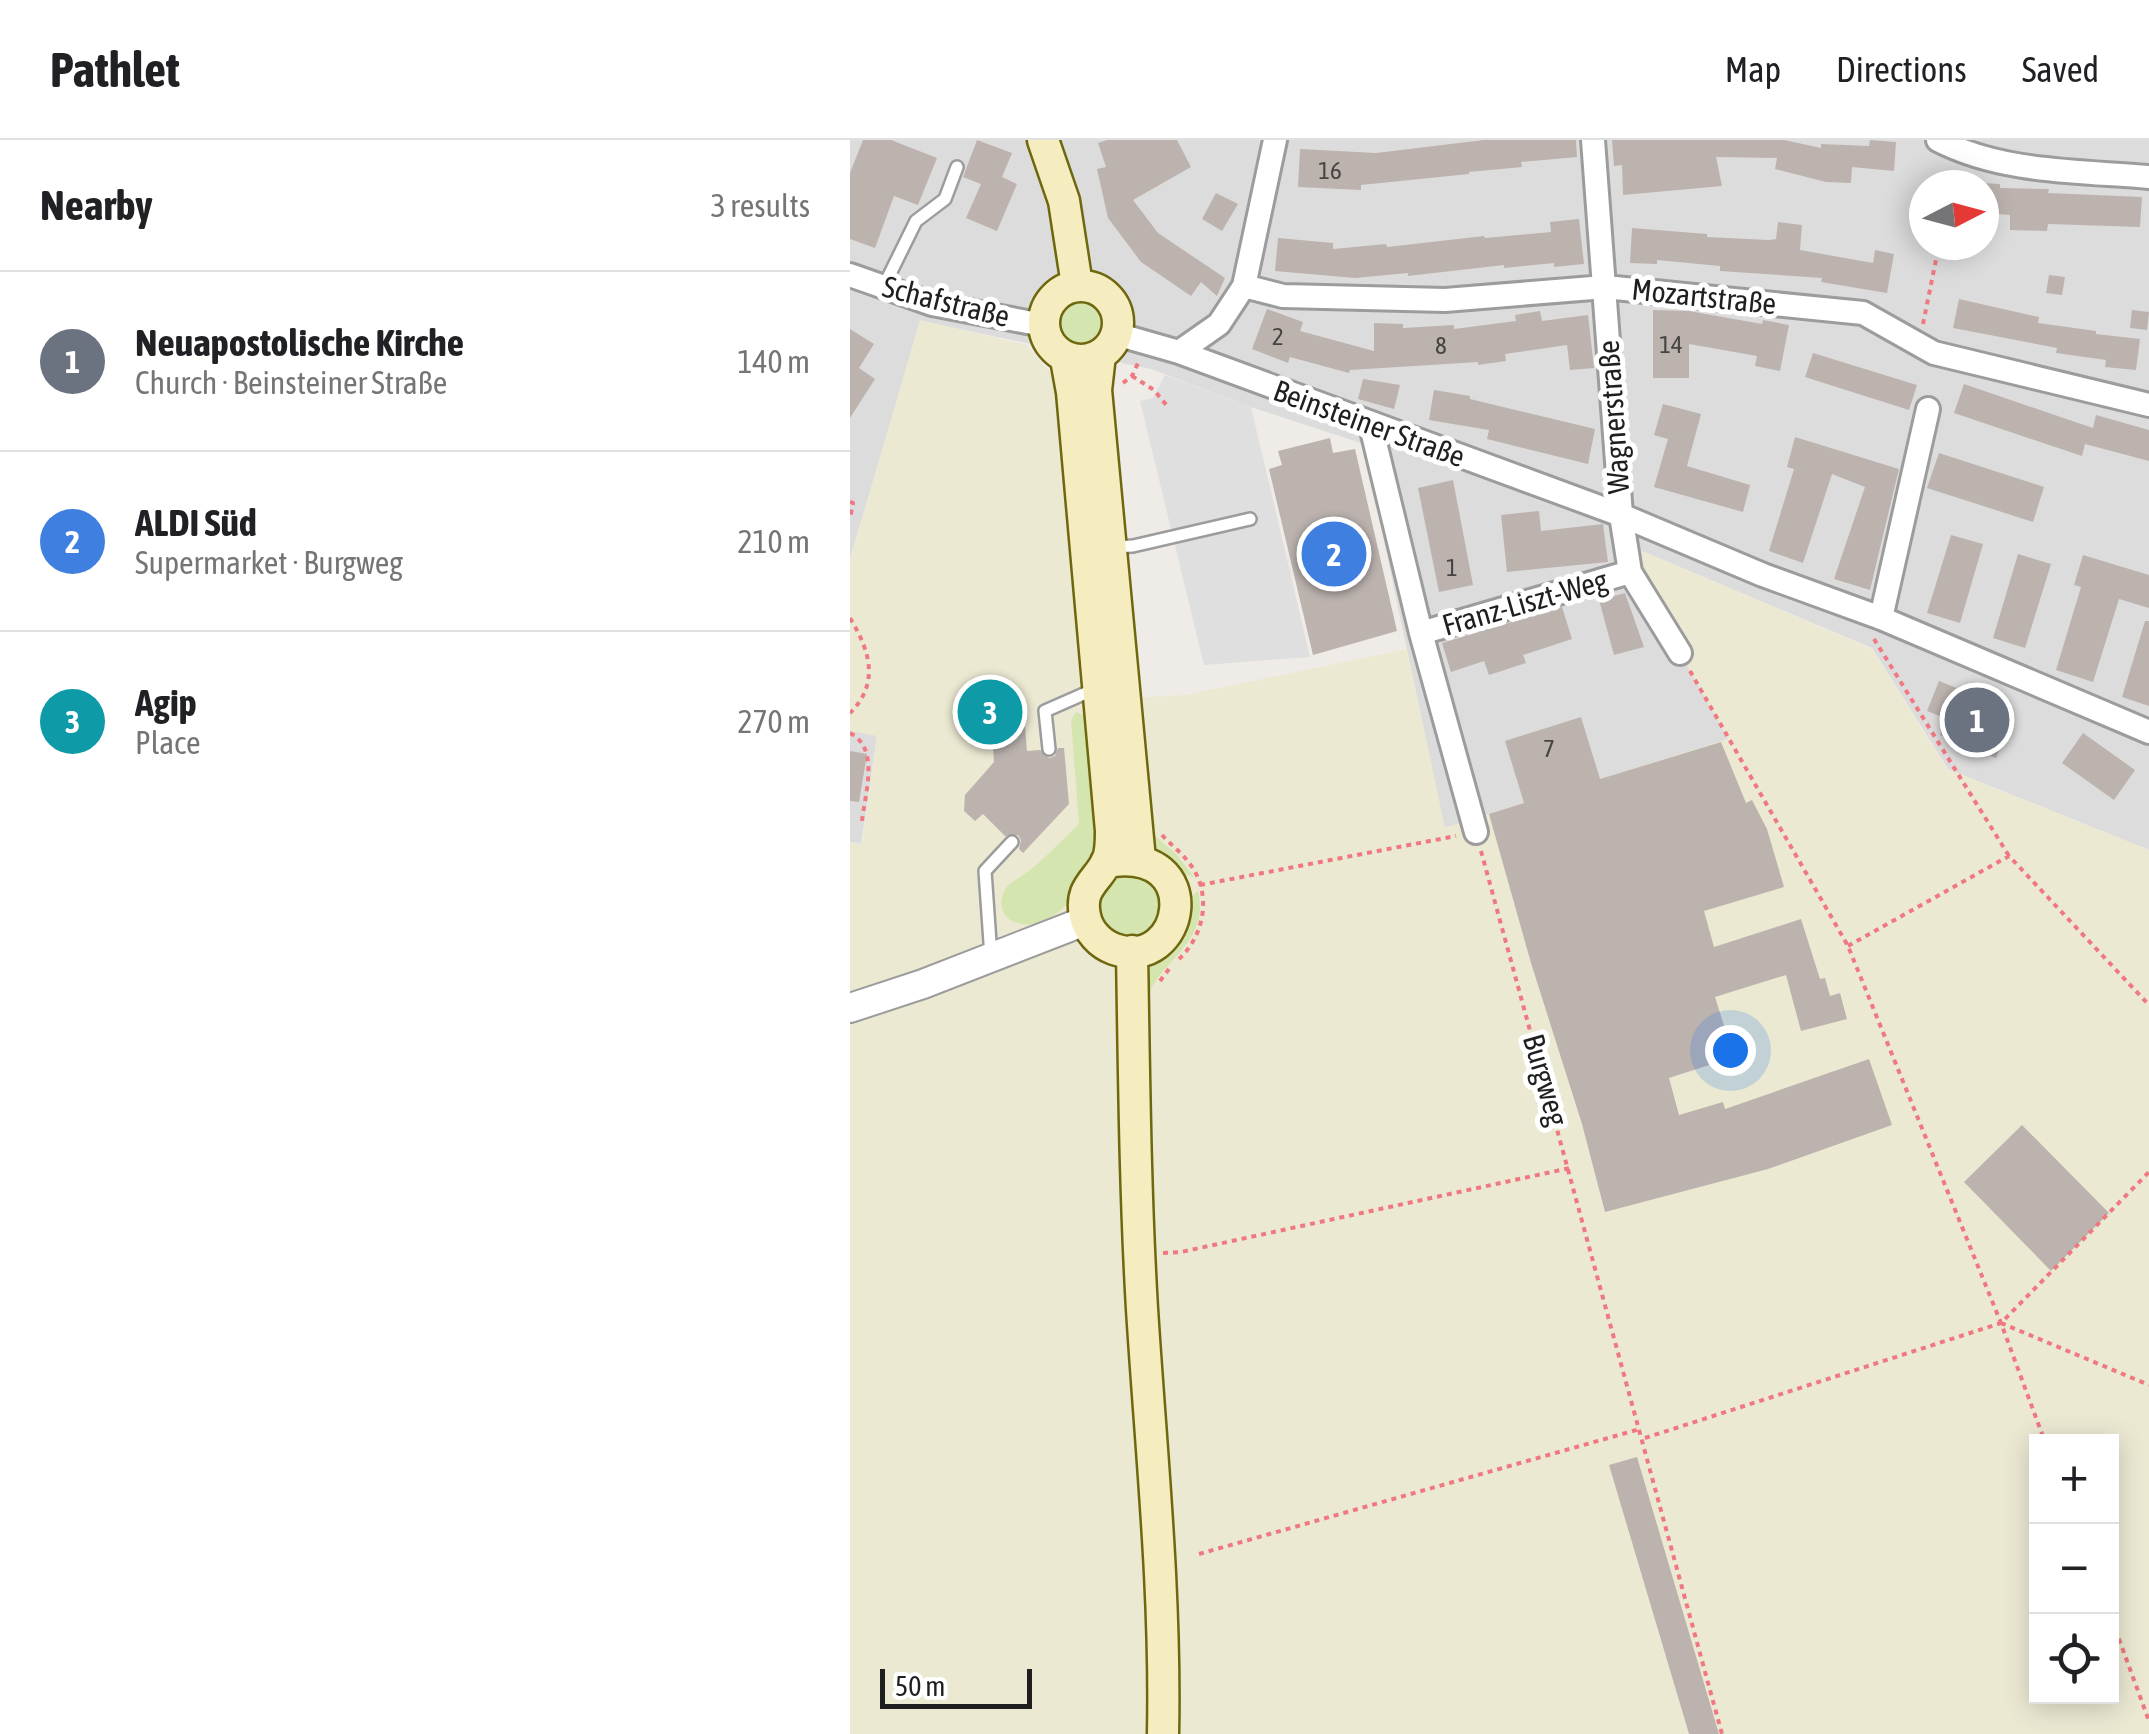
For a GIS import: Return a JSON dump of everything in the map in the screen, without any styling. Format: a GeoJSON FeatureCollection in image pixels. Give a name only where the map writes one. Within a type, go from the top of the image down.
{"type":"FeatureCollection","features":[{"type":"Feature","properties":{"kind":"main road"},"geometry":{"type":"LineString","coordinates":[[1043,140],[1064,201],[1077,286]]}},
{"type":"Feature","properties":{"kind":"main road"},"geometry":{"type":"LineString","coordinates":[[1108,344],[1080,360],[1066,358],[1051,345],[1043,325],[1050,302],[1077,286],[1092,288],[1110,301],[1116,311],[1108,344],[1096,390],[1140,860]]}},
{"type":"Feature","properties":{"kind":"main road"},"geometry":{"type":"LineString","coordinates":[[1066,358],[1111,831],[1106,862],[1085,894],[1085,920],[1106,946],[1132,951],[1149,948],[1169,930],[1177,904],[1168,878],[1140,860],[1106,862]]}},
{"type":"Feature","properties":{"kind":"main road"},"geometry":{"type":"LineString","coordinates":[[1132,951],[1139,1253],[1160,1556],[1163,1734]]}},
{"type":"Feature","properties":{"kind":"street"},"geometry":{"type":"LineString","coordinates":[[1179,352],[1219,324],[1244,286],[1275,140]]}},
{"type":"Feature","properties":{"kind":"street","name":"Wagnerstraße"},"geometry":{"type":"LineString","coordinates":[[1592,140],[1621,515]]}},
{"type":"Feature","properties":{"kind":"street"},"geometry":{"type":"LineString","coordinates":[[1938,140],[1958,150],[2021,166],[2149,177]]}},
{"type":"Feature","properties":{"kind":"street","name":"Schafstraße"},"geometry":{"type":"LineString","coordinates":[[850,274],[932,304],[1043,325]]}},
{"type":"Feature","properties":{"kind":"street","name":"Mozartstraße"},"geometry":{"type":"LineString","coordinates":[[1244,286],[1283,296],[1445,300],[1605,287],[1863,313],[1934,353],[2149,404]]}},
{"type":"Feature","properties":{"kind":"street","name":"Beinsteiner Straße"},"geometry":{"type":"LineString","coordinates":[[1108,344],[1179,352],[1621,515],[1857,612],[1881,618],[2149,732]]}},
{"type":"Feature","properties":{"kind":"street"},"geometry":{"type":"LineString","coordinates":[[1881,618],[1928,409]]}},
{"type":"Feature","properties":{"kind":"street"},"geometry":{"type":"LineString","coordinates":[[1371,426],[1421,633],[1476,832]]}},
{"type":"Feature","properties":{"kind":"street"},"geometry":{"type":"LineString","coordinates":[[1621,515],[1630,572],[1680,652]]}},
{"type":"Feature","properties":{"kind":"street","name":"Franz-Liszt-Weg"},"geometry":{"type":"LineString","coordinates":[[1421,633],[1630,572]]}},
{"type":"Feature","properties":{"kind":"street"},"geometry":{"type":"LineString","coordinates":[[850,1008],[1085,920]]}},
{"type":"Feature","properties":{"kind":"lane"},"geometry":{"type":"LineString","coordinates":[[884,288],[916,221],[945,199],[956,166]]}},
{"type":"Feature","properties":{"kind":"lane"},"geometry":{"type":"LineString","coordinates":[[1111,548],[1250,519]]}},
{"type":"Feature","properties":{"kind":"lane"},"geometry":{"type":"LineString","coordinates":[[1049,749],[1045,711],[1099,688]]}},
{"type":"Feature","properties":{"kind":"lane"},"geometry":{"type":"LineString","coordinates":[[991,958],[985,871],[1012,842]]}},
{"type":"Feature","properties":{"kind":"path"},"geometry":{"type":"LineString","coordinates":[[1919,345],[1936,260]]}},
{"type":"Feature","properties":{"kind":"path"},"geometry":{"type":"LineString","coordinates":[[1117,388],[1132,376],[1140,360]]}},
{"type":"Feature","properties":{"kind":"path"},"geometry":{"type":"LineString","coordinates":[[1132,376],[1154,390],[1168,407]]}},
{"type":"Feature","properties":{"kind":"path"},"geometry":{"type":"LineString","coordinates":[[850,502],[850,518]]}},
{"type":"Feature","properties":{"kind":"path"},"geometry":{"type":"LineString","coordinates":[[1857,612],[2009,856],[2149,1006]]}},
{"type":"Feature","properties":{"kind":"path"},"geometry":{"type":"LineString","coordinates":[[850,618],[870,659],[866,691],[850,714]]}},
{"type":"Feature","properties":{"kind":"path"},"geometry":{"type":"LineString","coordinates":[[1680,652],[1848,946],[2042,1434]]}},
{"type":"Feature","properties":{"kind":"path"},"geometry":{"type":"LineString","coordinates":[[850,732],[859,738],[868,755],[862,821]]}},
{"type":"Feature","properties":{"kind":"path"},"geometry":{"type":"LineString","coordinates":[[1201,885],[1476,832]]}},
{"type":"Feature","properties":{"kind":"path","name":"Burgweg"},"geometry":{"type":"LineString","coordinates":[[1476,832],[1722,1734]]}},
{"type":"Feature","properties":{"kind":"path"},"geometry":{"type":"LineString","coordinates":[[1848,946],[2009,856]]}},
{"type":"Feature","properties":{"kind":"path"},"geometry":{"type":"LineString","coordinates":[[1139,1253],[1181,1252],[1570,1168]]}},
{"type":"Feature","properties":{"kind":"path"},"geometry":{"type":"LineString","coordinates":[[1643,1438],[2001,1323],[2149,1172]]}},
{"type":"Feature","properties":{"kind":"path"},"geometry":{"type":"LineString","coordinates":[[2001,1323],[2149,1385]]}},
{"type":"Feature","properties":{"kind":"path"},"geometry":{"type":"LineString","coordinates":[[1199,1554],[1640,1429]]}},
{"type":"Feature","properties":{"kind":"path"},"geometry":{"type":"LineString","coordinates":[[2119,1639],[2149,1721]]}},
{"type":"Feature","properties":{"kind":"shaded area"},"geometry":{"type":"Polygon","coordinates":[[[850,140],[2149,140],[2149,850],[1948,769],[1872,648],[1635,548],[1628,560],[1729,739],[1444,828],[1364,444],[1151,369],[921,321],[850,558],[850,140]]]}},
{"type":"Feature","properties":{"kind":"shaded area"},"geometry":{"type":"Polygon","coordinates":[[[920,320],[1027,345],[1058,382],[1086,700],[1185,695],[1407,649],[1445,828],[1728,739],[1628,559],[1635,548],[1872,649],[1947,769],[2149,850],[2149,1734],[850,1734],[850,843],[862,844],[877,736],[850,731],[850,560],[920,320]]]}},
{"type":"Feature","properties":{"kind":"shaded area"},"geometry":{"type":"Polygon","coordinates":[[[1165,375],[1251,407],[1310,657],[1204,665],[1140,401],[1153,398],[1165,375]]]}},
{"type":"Feature","properties":{"kind":"shaded area"},"geometry":{"type":"Polygon","coordinates":[[[850,731],[877,735],[861,844],[850,842],[850,731]]]}},
{"type":"Feature","properties":{"kind":"green space"},"geometry":{"type":"Polygon","coordinates":[[[1081,299],[1099,306],[1106,324],[1099,342],[1081,349],[1063,342],[1056,324],[1063,306],[1081,299]]]}},
{"type":"Feature","properties":{"kind":"green space"},"geometry":{"type":"Polygon","coordinates":[[[1076,712],[1087,716],[1103,838],[1069,902],[1045,921],[1021,924],[1009,919],[1002,909],[1005,890],[1079,824],[1071,720],[1076,712]]]}},
{"type":"Feature","properties":{"kind":"green space"},"geometry":{"type":"Polygon","coordinates":[[[1152,833],[1177,855],[1194,877],[1159,855],[1152,833]]]}},
{"type":"Feature","properties":{"kind":"green space"},"geometry":{"type":"Polygon","coordinates":[[[1134,869],[1163,890],[1161,926],[1129,943],[1098,927],[1096,894],[1110,878],[1134,869]]]}},
{"type":"Feature","properties":{"kind":"green space"},"geometry":{"type":"Polygon","coordinates":[[[1198,891],[1200,914],[1193,934],[1148,994],[1150,968],[1187,916],[1190,898],[1198,891]]]}},
{"type":"Feature","properties":{"kind":"building"},"geometry":{"type":"Polygon","coordinates":[[[863,140],[891,140],[937,158],[918,205],[894,196],[875,248],[850,239],[850,173],[863,140]]]}},
{"type":"Feature","properties":{"kind":"building"},"geometry":{"type":"Polygon","coordinates":[[[977,140],[1012,153],[1002,177],[1017,184],[997,231],[966,218],[981,184],[963,177],[977,140]]]}},
{"type":"Feature","properties":{"kind":"building"},"geometry":{"type":"Polygon","coordinates":[[[1177,140],[1191,167],[1133,200],[1158,233],[1225,278],[1217,296],[1201,282],[1191,296],[1141,262],[1108,218],[1097,169],[1106,167],[1098,143],[1177,140]]]}},
{"type":"Feature","properties":{"kind":"building"},"geometry":{"type":"Polygon","coordinates":[[[1484,140],[1576,140],[1577,157],[1361,185],[1361,190],[1298,187],[1300,149],[1376,153],[1484,140]]]}},
{"type":"Feature","properties":{"kind":"building"},"geometry":{"type":"Polygon","coordinates":[[[1612,140],[1784,140],[1821,148],[1821,144],[1869,146],[1870,140],[1896,142],[1894,171],[1852,167],[1851,183],[1826,182],[1775,169],[1777,158],[1716,157],[1722,186],[1623,195],[1622,165],[1614,166],[1612,140]]]}},
{"type":"Feature","properties":{"kind":"building"},"geometry":{"type":"Polygon","coordinates":[[[1999,184],[2000,188],[2049,189],[2048,193],[2142,197],[2140,227],[2048,224],[2047,231],[2010,230],[2010,215],[1999,214],[1999,184]]]}},
{"type":"Feature","properties":{"kind":"building"},"geometry":{"type":"Polygon","coordinates":[[[1216,193],[1238,204],[1222,231],[1202,219],[1216,193]]]}},
{"type":"Feature","properties":{"kind":"building"},"geometry":{"type":"Polygon","coordinates":[[[1579,219],[1584,264],[1504,265],[1355,278],[1275,271],[1278,238],[1333,243],[1333,249],[1386,244],[1387,247],[1551,232],[1550,222],[1579,219]]]}},
{"type":"Feature","properties":{"kind":"building"},"geometry":{"type":"Polygon","coordinates":[[[1778,222],[1802,225],[1800,250],[1873,263],[1875,250],[1894,254],[1887,293],[1821,282],[1822,278],[1720,271],[1720,266],[1657,260],[1657,264],[1630,263],[1632,228],[1769,240],[1776,239],[1778,222]]]}},
{"type":"Feature","properties":{"kind":"building"},"geometry":{"type":"Polygon","coordinates":[[[2049,275],[2065,277],[2062,295],[2046,293],[2049,275]]]}},
{"type":"Feature","properties":{"kind":"building"},"geometry":{"type":"Polygon","coordinates":[[[1959,299],[2039,317],[2038,323],[2140,339],[2136,370],[2105,367],[2106,360],[2056,353],[2057,348],[1953,328],[1959,299]]]}},
{"type":"Feature","properties":{"kind":"building"},"geometry":{"type":"Polygon","coordinates":[[[1267,309],[1303,322],[1300,331],[1374,351],[1374,323],[1403,324],[1403,328],[1454,325],[1454,329],[1516,321],[1515,315],[1540,311],[1542,321],[1588,315],[1594,368],[1570,370],[1567,345],[1505,354],[1506,361],[1478,365],[1349,373],[1290,357],[1288,363],[1252,349],[1267,309]]]}},
{"type":"Feature","properties":{"kind":"building"},"geometry":{"type":"Polygon","coordinates":[[[1653,310],[1789,325],[1780,371],[1755,366],[1757,356],[1689,344],[1689,378],[1653,378],[1653,310]]]}},
{"type":"Feature","properties":{"kind":"building"},"geometry":{"type":"Polygon","coordinates":[[[2132,310],[2149,312],[2147,330],[2130,328],[2132,310]]]}},
{"type":"Feature","properties":{"kind":"building"},"geometry":{"type":"Polygon","coordinates":[[[850,329],[874,344],[859,368],[875,379],[850,418],[850,329]]]}},
{"type":"Feature","properties":{"kind":"building"},"geometry":{"type":"Polygon","coordinates":[[[1813,353],[1917,385],[1909,410],[1805,377],[1813,353]]]}},
{"type":"Feature","properties":{"kind":"building"},"geometry":{"type":"Polygon","coordinates":[[[1363,379],[1400,385],[1394,409],[1358,399],[1363,379]]]}},
{"type":"Feature","properties":{"kind":"building"},"geometry":{"type":"Polygon","coordinates":[[[1964,384],[2093,428],[2096,415],[2149,430],[2149,461],[2085,444],[2082,456],[1954,413],[1964,384]]]}},
{"type":"Feature","properties":{"kind":"building"},"geometry":{"type":"Polygon","coordinates":[[[1434,390],[1595,429],[1588,464],[1487,439],[1489,430],[1429,420],[1434,390]]]}},
{"type":"Feature","properties":{"kind":"building"},"geometry":{"type":"Polygon","coordinates":[[[1663,404],[1701,414],[1687,466],[1750,485],[1743,512],[1654,487],[1668,439],[1654,435],[1663,404]]]}},
{"type":"Feature","properties":{"kind":"building"},"geometry":{"type":"Polygon","coordinates":[[[1795,437],[1899,469],[1870,590],[1834,579],[1865,487],[1832,474],[1803,563],[1769,551],[1794,469],[1787,467],[1795,437]]]}},
{"type":"Feature","properties":{"kind":"building"},"geometry":{"type":"Polygon","coordinates":[[[1330,438],[1333,453],[1355,449],[1397,631],[1313,655],[1269,469],[1282,465],[1278,451],[1330,438]]]}},
{"type":"Feature","properties":{"kind":"building"},"geometry":{"type":"Polygon","coordinates":[[[1939,453],[2044,487],[2033,522],[1927,488],[1939,453]]]}},
{"type":"Feature","properties":{"kind":"building"},"geometry":{"type":"Polygon","coordinates":[[[1453,480],[1473,585],[1439,592],[1418,488],[1453,480]]]}},
{"type":"Feature","properties":{"kind":"building"},"geometry":{"type":"Polygon","coordinates":[[[1539,511],[1541,531],[1603,524],[1608,562],[1507,572],[1501,515],[1539,511]]]}},
{"type":"Feature","properties":{"kind":"building"},"geometry":{"type":"Polygon","coordinates":[[[1951,535],[1983,544],[1960,623],[1927,613],[1951,535]]]}},
{"type":"Feature","properties":{"kind":"building"},"geometry":{"type":"Polygon","coordinates":[[[2018,554],[2051,564],[2025,648],[1993,638],[2018,554]]]}},
{"type":"Feature","properties":{"kind":"building"},"geometry":{"type":"Polygon","coordinates":[[[2083,555],[2149,575],[2149,608],[2119,599],[2093,682],[2056,670],[2081,587],[2074,585],[2083,555]]]}},
{"type":"Feature","properties":{"kind":"building"},"geometry":{"type":"Polygon","coordinates":[[[1625,593],[1644,647],[1614,655],[1599,600],[1625,593]]]}},
{"type":"Feature","properties":{"kind":"building"},"geometry":{"type":"Polygon","coordinates":[[[1562,607],[1572,639],[1523,655],[1526,663],[1489,675],[1484,661],[1451,672],[1442,643],[1562,607]]]}},
{"type":"Feature","properties":{"kind":"building"},"geometry":{"type":"Polygon","coordinates":[[[2145,621],[2149,621],[2149,706],[2122,697],[2145,621]]]}},
{"type":"Feature","properties":{"kind":"building"},"geometry":{"type":"Polygon","coordinates":[[[1939,681],[1987,700],[1983,710],[2011,722],[1996,758],[1940,735],[1947,719],[1927,711],[1939,681]]]}},
{"type":"Feature","properties":{"kind":"building"},"geometry":{"type":"Polygon","coordinates":[[[997,696],[1001,727],[982,729],[979,697],[997,696]]]}},
{"type":"Feature","properties":{"kind":"building"},"geometry":{"type":"Polygon","coordinates":[[[1581,717],[1600,779],[1721,742],[1746,803],[1752,800],[1767,829],[1784,887],[1704,911],[1714,947],[1801,919],[1820,979],[1825,978],[1830,996],[1840,993],[1847,1019],[1801,1031],[1786,975],[1715,997],[1734,1057],[1669,1078],[1679,1115],[1723,1102],[1725,1109],[1869,1059],[1892,1125],[1768,1169],[1605,1212],[1489,814],[1524,803],[1505,741],[1581,717]]]}},
{"type":"Feature","properties":{"kind":"building"},"geometry":{"type":"Polygon","coordinates":[[[1025,726],[1027,751],[1040,750],[1049,758],[1055,756],[1058,748],[1064,748],[1069,804],[1023,853],[1018,835],[1005,836],[983,814],[975,821],[964,811],[965,795],[994,762],[992,728],[1025,726]]]}},
{"type":"Feature","properties":{"kind":"building"},"geometry":{"type":"Polygon","coordinates":[[[2083,733],[2135,770],[2114,800],[2062,763],[2083,733]]]}},
{"type":"Feature","properties":{"kind":"building"},"geometry":{"type":"Polygon","coordinates":[[[850,751],[867,754],[859,802],[850,801],[850,751]]]}},
{"type":"Feature","properties":{"kind":"building"},"geometry":{"type":"Polygon","coordinates":[[[2022,1125],[2109,1213],[2051,1271],[1964,1182],[2022,1125]]]}},
{"type":"Feature","properties":{"kind":"building"},"geometry":{"type":"Polygon","coordinates":[[[1637,1457],[1719,1734],[1689,1734],[1609,1465],[1637,1457]]]}},
{"type":"Feature","properties":{"kind":"place","name":"ALDI Süd"},"geometry":{"type":"Point","coordinates":[1334,554]}},
{"type":"Feature","properties":{"kind":"place","name":"Agip"},"geometry":{"type":"Point","coordinates":[990,712]}},
{"type":"Feature","properties":{"kind":"place","name":"Neuapostolische Kirche"},"geometry":{"type":"Point","coordinates":[1977,720]}}]}
